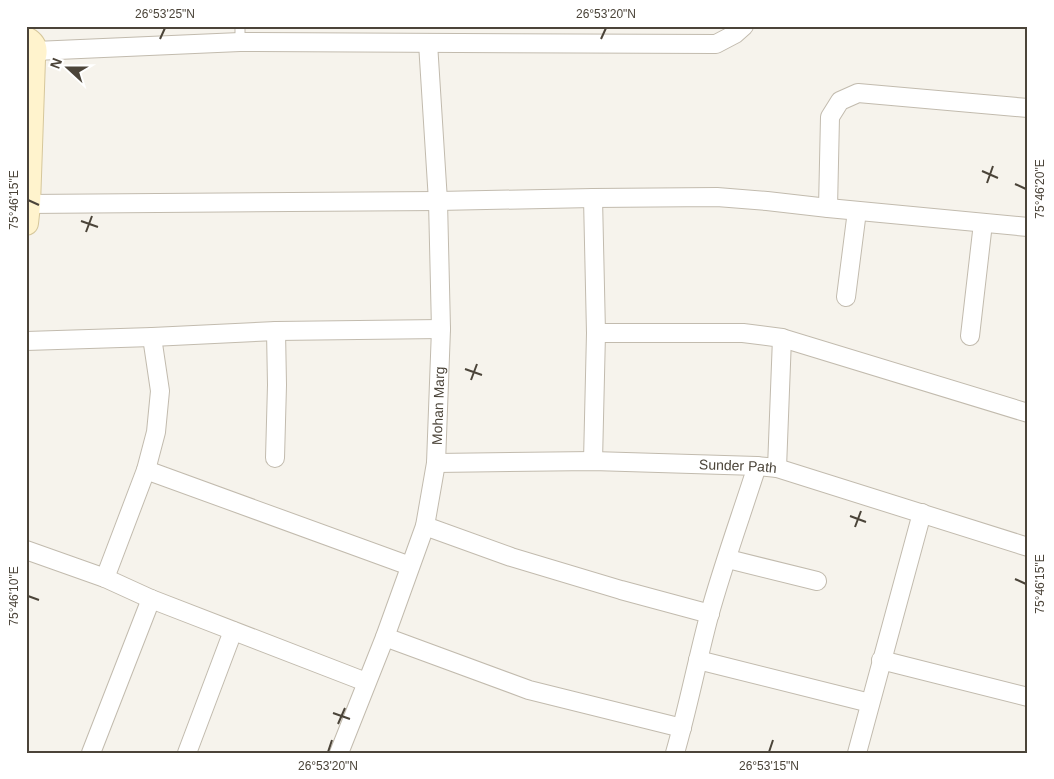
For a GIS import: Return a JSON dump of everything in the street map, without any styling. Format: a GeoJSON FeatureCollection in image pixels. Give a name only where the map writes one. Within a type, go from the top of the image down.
{"type":"FeatureCollection","features":[{"type":"Feature","properties":{"kind":"street"},"geometry":{"type":"LineString","coordinates":[[744,26],[735,34],[716,44],[605,35],[428,43],[380,34],[240,34],[31,47],[27,211],[438,201],[717,197],[1028,227]]}},
{"type":"Feature","properties":{"kind":"street","name":"Mohan Marg"},"geometry":{"type":"LineString","coordinates":[[339,753],[385,637],[425,526],[436,463],[441,329],[438,201],[428,43]]}},
{"type":"Feature","properties":{"kind":"street"},"geometry":{"type":"LineString","coordinates":[[828,208],[830,117],[840,101],[858,93],[1028,108]]}},
{"type":"Feature","properties":{"kind":"street"},"geometry":{"type":"LineString","coordinates":[[593,198],[596,334],[593,461]]}},
{"type":"Feature","properties":{"kind":"street"},"geometry":{"type":"LineString","coordinates":[[846,297],[858,211]]}},
{"type":"Feature","properties":{"kind":"street"},"geometry":{"type":"LineString","coordinates":[[970,336],[983,223]]}},
{"type":"Feature","properties":{"kind":"street"},"geometry":{"type":"LineString","coordinates":[[26,341],[276,331],[441,329]]}},
{"type":"Feature","properties":{"kind":"street"},"geometry":{"type":"LineString","coordinates":[[275,458],[278,385],[276,331]]}},
{"type":"Feature","properties":{"kind":"street"},"geometry":{"type":"LineString","coordinates":[[596,334],[743,333],[782,338],[1028,413]]}},
{"type":"Feature","properties":{"kind":"street"},"geometry":{"type":"LineString","coordinates":[[105,578],[146,470],[156,432],[160,391],[152,337]]}},
{"type":"Feature","properties":{"kind":"street"},"geometry":{"type":"LineString","coordinates":[[777,468],[782,338]]}},
{"type":"Feature","properties":{"kind":"street","name":"Sunder Path"},"geometry":{"type":"LineString","coordinates":[[436,463],[593,461],[777,468],[1028,547]]}},
{"type":"Feature","properties":{"kind":"street"},"geometry":{"type":"LineString","coordinates":[[675,753],[710,614],[757,466]]}},
{"type":"Feature","properties":{"kind":"street"},"geometry":{"type":"LineString","coordinates":[[146,470],[410,566]]}},
{"type":"Feature","properties":{"kind":"street"},"geometry":{"type":"LineString","coordinates":[[857,753],[922,513]]}},
{"type":"Feature","properties":{"kind":"street"},"geometry":{"type":"LineString","coordinates":[[425,526],[520,560],[710,614]]}},
{"type":"Feature","properties":{"kind":"street"},"geometry":{"type":"LineString","coordinates":[[26,550],[105,578],[151,599],[366,682]]}},
{"type":"Feature","properties":{"kind":"street"},"geometry":{"type":"LineString","coordinates":[[728,559],[817,581]]}},
{"type":"Feature","properties":{"kind":"street"},"geometry":{"type":"LineString","coordinates":[[91,753],[151,599]]}},
{"type":"Feature","properties":{"kind":"street"},"geometry":{"type":"LineString","coordinates":[[186,753],[233,631]]}},
{"type":"Feature","properties":{"kind":"street"},"geometry":{"type":"LineString","coordinates":[[385,637],[529,690],[682,728]]}},
{"type":"Feature","properties":{"kind":"street"},"geometry":{"type":"LineString","coordinates":[[698,660],[870,703]]}},
{"type":"Feature","properties":{"kind":"street"},"geometry":{"type":"LineString","coordinates":[[881,660],[1028,697]]}}]}
